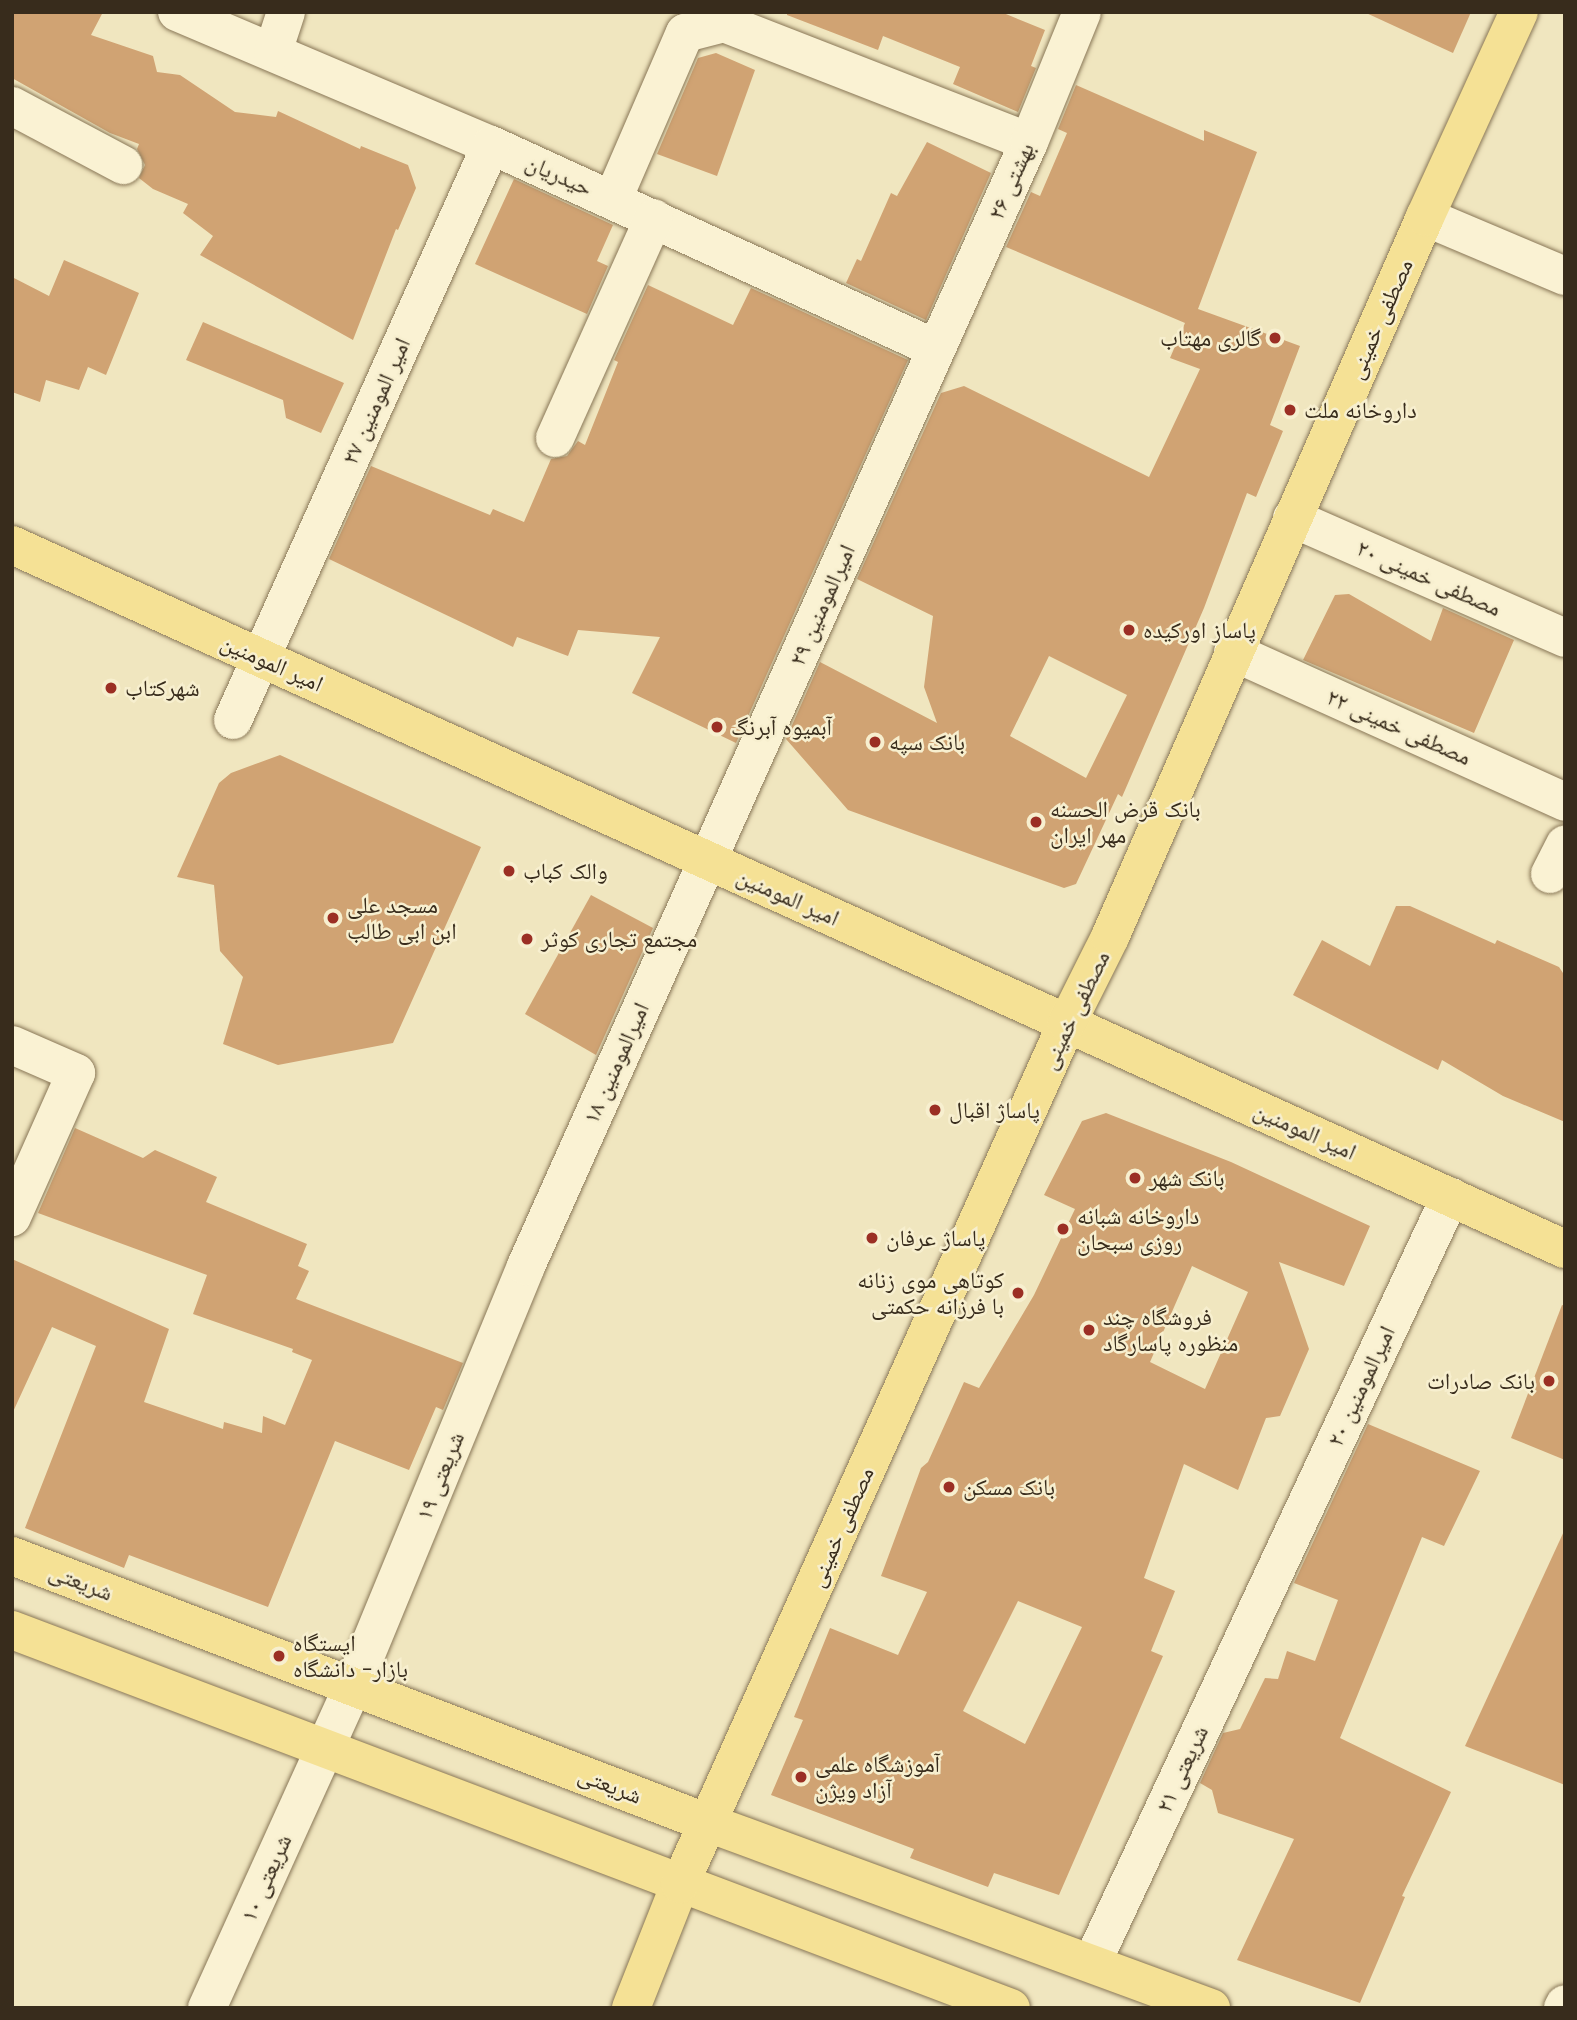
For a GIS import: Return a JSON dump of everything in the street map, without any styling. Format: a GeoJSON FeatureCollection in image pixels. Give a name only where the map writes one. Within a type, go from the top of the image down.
{"type":"FeatureCollection","features":[{"type":"Feature","properties":{"kind":"main road","name":"مصطفی خمینی"},"geometry":{"type":"LineString","coordinates":[[631,2008],[680,1884],[1067,1023],[1110,937],[1424,217],[1519,12]]}},
{"type":"Feature","properties":{"kind":"main road","name":"امیر المومنین"},"geometry":{"type":"LineString","coordinates":[[12,545],[1565,1249]]}},
{"type":"Feature","properties":{"kind":"main road","name":"شریعتی"},"geometry":{"type":"LineString","coordinates":[[12,1556],[708,1823],[1211,2008]]}},
{"type":"Feature","properties":{"kind":"main road"},"geometry":{"type":"LineString","coordinates":[[12,1630],[1011,2008]]}},
{"type":"Feature","properties":{"kind":"street","name":"حیدریان"},"geometry":{"type":"LineString","coordinates":[[177,12],[613,199],[935,348]]}},
{"type":"Feature","properties":{"kind":"street"},"geometry":{"type":"LineString","coordinates":[[273,52],[286,12]]}},
{"type":"Feature","properties":{"kind":"street","name":"بهشتی ۲۶"},"geometry":{"type":"LineString","coordinates":[[935,348],[1029,142],[1082,12]]}},
{"type":"Feature","properties":{"kind":"street"},"geometry":{"type":"LineString","coordinates":[[613,199],[685,33],[724,23],[1029,142]]}},
{"type":"Feature","properties":{"kind":"street"},"geometry":{"type":"LineString","coordinates":[[12,106],[123,165]]}},
{"type":"Feature","properties":{"kind":"street","name":"امیر المومنین ۲۷"},"geometry":{"type":"LineString","coordinates":[[233,720],[491,145]]}},
{"type":"Feature","properties":{"kind":"street"},"geometry":{"type":"LineString","coordinates":[[1424,217],[1565,276]]}},
{"type":"Feature","properties":{"kind":"street"},"geometry":{"type":"LineString","coordinates":[[555,438],[654,218]]}},
{"type":"Feature","properties":{"kind":"street","name":"امیرالمومنین ۲۹"},"geometry":{"type":"LineString","coordinates":[[706,860],[935,348]]}},
{"type":"Feature","properties":{"kind":"street","name":"مصطفی خمینی ۲۰"},"geometry":{"type":"LineString","coordinates":[[1293,518],[1565,638]]}},
{"type":"Feature","properties":{"kind":"street","name":"مصطفی خمینی ۲۲"},"geometry":{"type":"LineString","coordinates":[[1233,652],[1565,802]]}},
{"type":"Feature","properties":{"kind":"street","name":"امیرالمومنین ۱۸"},"geometry":{"type":"LineString","coordinates":[[526,1266],[706,860]]}},
{"type":"Feature","properties":{"kind":"street"},"geometry":{"type":"LineString","coordinates":[[12,1045],[76,1073],[12,1217]]}},
{"type":"Feature","properties":{"kind":"street","name":"امیرالمومنین ۲۰"},"geometry":{"type":"LineString","coordinates":[[1272,1576],[1450,1197]]}},
{"type":"Feature","properties":{"kind":"street","name":"شریعتی ۱۹"},"geometry":{"type":"LineString","coordinates":[[325,1749],[526,1266]]}},
{"type":"Feature","properties":{"kind":"street","name":"شریعتی ۲۱"},"geometry":{"type":"LineString","coordinates":[[1092,1963],[1272,1576]]}},
{"type":"Feature","properties":{"kind":"street","name":"شریعتی ۱۰"},"geometry":{"type":"LineString","coordinates":[[207,2008],[325,1749]]}},
{"type":"Feature","properties":{"kind":"building"},"geometry":{"type":"Polygon","coordinates":[[[12,12],[103,12],[91,35],[153,56],[157,72],[180,75],[235,112],[276,117],[278,111],[360,149],[361,146],[408,165],[416,188],[398,230],[396,229],[353,340],[200,255],[213,236],[183,213],[188,204],[153,189],[139,178],[145,165],[137,149],[139,144],[110,133],[12,78],[12,12]]]}},
{"type":"Feature","properties":{"kind":"building"},"geometry":{"type":"Polygon","coordinates":[[[787,12],[1001,12],[1045,30],[1031,66],[1036,68],[1018,112],[953,84],[960,67],[883,36],[878,50],[787,15],[787,12]]]}},
{"type":"Feature","properties":{"kind":"building"},"geometry":{"type":"Polygon","coordinates":[[[1364,12],[1471,12],[1453,53],[1364,12]]]}},
{"type":"Feature","properties":{"kind":"building"},"geometry":{"type":"Polygon","coordinates":[[[716,53],[755,70],[717,176],[657,154],[698,58],[716,53]]]}},
{"type":"Feature","properties":{"kind":"building"},"geometry":{"type":"Polygon","coordinates":[[[1076,85],[1204,141],[1204,130],[1257,152],[1198,309],[1300,346],[1270,425],[1283,431],[1256,497],[1247,493],[1204,608],[1122,797],[1118,794],[1076,884],[1064,888],[848,810],[786,739],[820,662],[937,723],[924,687],[933,616],[857,579],[941,393],[964,386],[1149,477],[1200,369],[1170,358],[1185,323],[1006,247],[1031,192],[1040,196],[1067,133],[1058,129],[1076,85]],[[1049,656],[1010,736],[1086,778],[1127,695],[1049,656]]]}},
{"type":"Feature","properties":{"kind":"building"},"geometry":{"type":"Polygon","coordinates":[[[927,142],[991,173],[926,320],[846,283],[857,259],[861,261],[891,193],[897,196],[927,142]]]}},
{"type":"Feature","properties":{"kind":"building"},"geometry":{"type":"Polygon","coordinates":[[[514,179],[613,225],[597,261],[608,266],[587,314],[475,264],[514,179]]]}},
{"type":"Feature","properties":{"kind":"building"},"geometry":{"type":"Polygon","coordinates":[[[64,260],[139,293],[106,375],[88,367],[79,390],[46,380],[40,402],[12,392],[12,277],[49,296],[64,260]]]}},
{"type":"Feature","properties":{"kind":"building"},"geometry":{"type":"Polygon","coordinates":[[[648,285],[733,325],[751,288],[908,360],[736,743],[632,693],[660,637],[578,630],[568,656],[517,637],[513,647],[329,559],[371,466],[490,515],[493,509],[524,522],[551,459],[567,456],[578,441],[585,445],[618,362],[614,360],[648,285]]]}},
{"type":"Feature","properties":{"kind":"building"},"geometry":{"type":"Polygon","coordinates":[[[203,322],[344,383],[321,433],[286,418],[283,400],[186,360],[203,322]]]}},
{"type":"Feature","properties":{"kind":"building"},"geometry":{"type":"Polygon","coordinates":[[[1349,594],[1431,641],[1443,608],[1514,640],[1474,733],[1303,660],[1335,595],[1349,594]]]}},
{"type":"Feature","properties":{"kind":"building","name":"مسجد علی ابن ابی طالب"},"geometry":{"type":"Polygon","coordinates":[[[280,755],[481,847],[393,1043],[278,1065],[223,1044],[243,977],[220,951],[214,885],[177,877],[219,783],[231,773],[280,755]]]}},
{"type":"Feature","properties":{"kind":"building"},"geometry":{"type":"Polygon","coordinates":[[[591,895],[653,928],[596,1055],[525,1014],[591,895]]]}},
{"type":"Feature","properties":{"kind":"building"},"geometry":{"type":"Polygon","coordinates":[[[1396,906],[1410,906],[1495,944],[1497,940],[1559,967],[1565,976],[1565,1122],[1503,1096],[1442,1060],[1438,1070],[1293,995],[1322,940],[1370,966],[1396,906]]]}},
{"type":"Feature","properties":{"kind":"building"},"geometry":{"type":"Polygon","coordinates":[[[1106,1113],[1231,1162],[1370,1226],[1344,1286],[1279,1262],[1309,1349],[1280,1416],[1266,1418],[1238,1490],[1184,1464],[1144,1578],[1175,1591],[1151,1651],[1163,1656],[1059,1895],[994,1873],[988,1887],[910,1858],[914,1849],[771,1795],[803,1720],[794,1717],[830,1628],[898,1655],[927,1592],[881,1576],[921,1468],[928,1462],[964,1382],[979,1388],[1034,1295],[1075,1209],[1044,1195],[1082,1121],[1106,1113]],[[1192,1266],[1150,1362],[1205,1389],[1248,1292],[1192,1266]],[[1018,1601],[963,1711],[1025,1744],[1082,1627],[1018,1601]]]}},
{"type":"Feature","properties":{"kind":"building"},"geometry":{"type":"Polygon","coordinates":[[[75,1128],[143,1158],[155,1150],[217,1177],[206,1202],[307,1244],[298,1266],[309,1271],[296,1299],[463,1363],[443,1410],[436,1407],[409,1470],[335,1441],[268,1607],[129,1555],[124,1568],[25,1528],[96,1346],[52,1327],[12,1414],[12,1259],[169,1329],[144,1402],[223,1429],[224,1422],[262,1433],[263,1416],[285,1425],[312,1360],[292,1352],[293,1349],[193,1314],[207,1275],[38,1213],[75,1128]]]}},
{"type":"Feature","properties":{"kind":"building","name":"بانک صادرات"},"geometry":{"type":"Polygon","coordinates":[[[1562,1305],[1565,1306],[1565,1460],[1511,1438],[1562,1305]]]}},
{"type":"Feature","properties":{"kind":"building"},"geometry":{"type":"Polygon","coordinates":[[[1368,1424],[1480,1471],[1444,1546],[1422,1537],[1340,1738],[1451,1792],[1402,1896],[1405,1897],[1360,2003],[1237,1960],[1294,1839],[1218,1813],[1212,1790],[1200,1783],[1223,1733],[1240,1729],[1265,1678],[1278,1679],[1287,1651],[1315,1661],[1338,1600],[1294,1583],[1368,1424]]]}},
{"type":"Feature","properties":{"kind":"building"},"geometry":{"type":"Polygon","coordinates":[[[1565,1529],[1565,1785],[1465,1746],[1565,1529]]]}},
{"type":"Feature","properties":{"kind":"place","name":"گالری مهتاب"},"geometry":{"type":"Point","coordinates":[1275,338]}},
{"type":"Feature","properties":{"kind":"place","name":"داروخانه ملت"},"geometry":{"type":"Point","coordinates":[1290,410]}},
{"type":"Feature","properties":{"kind":"place","name":"پاساز اورکیده"},"geometry":{"type":"Point","coordinates":[1129,630]}},
{"type":"Feature","properties":{"kind":"place","name":"شهرکتاب"},"geometry":{"type":"Point","coordinates":[111,688]}},
{"type":"Feature","properties":{"kind":"place","name":"آبمیوه آبرنگ"},"geometry":{"type":"Point","coordinates":[717,727]}},
{"type":"Feature","properties":{"kind":"place","name":"بانک سپه"},"geometry":{"type":"Point","coordinates":[875,742]}},
{"type":"Feature","properties":{"kind":"place","name":"بانک قرض الحسنه مهر ایران"},"geometry":{"type":"Point","coordinates":[1036,822]}},
{"type":"Feature","properties":{"kind":"place","name":"والک کباب"},"geometry":{"type":"Point","coordinates":[509,871]}},
{"type":"Feature","properties":{"kind":"place","name":"مسجد علی ابن ابی طالب"},"geometry":{"type":"Point","coordinates":[333,918]}},
{"type":"Feature","properties":{"kind":"place","name":"مجتمع تجاری کوثر"},"geometry":{"type":"Point","coordinates":[527,939]}},
{"type":"Feature","properties":{"kind":"place","name":"پاساژ اقبال"},"geometry":{"type":"Point","coordinates":[935,1110]}},
{"type":"Feature","properties":{"kind":"place","name":"بانک شهر"},"geometry":{"type":"Point","coordinates":[1135,1178]}},
{"type":"Feature","properties":{"kind":"place","name":"داروخانه شبانه روزی سبحان"},"geometry":{"type":"Point","coordinates":[1063,1229]}},
{"type":"Feature","properties":{"kind":"place","name":"پاساژ عرفان"},"geometry":{"type":"Point","coordinates":[872,1238]}},
{"type":"Feature","properties":{"kind":"place","name":"کوتاهی موی زنانە با فرزانە حکمتی"},"geometry":{"type":"Point","coordinates":[1018,1293]}},
{"type":"Feature","properties":{"kind":"place","name":"فروشگاه چند منظوره پاسارگاد"},"geometry":{"type":"Point","coordinates":[1089,1330]}},
{"type":"Feature","properties":{"kind":"place","name":"بانک صادرات"},"geometry":{"type":"Point","coordinates":[1549,1381]}},
{"type":"Feature","properties":{"kind":"place","name":"بانک مسکن"},"geometry":{"type":"Point","coordinates":[949,1487]}},
{"type":"Feature","properties":{"kind":"place","name":"ایستگاه بازار- دانشگاه"},"geometry":{"type":"Point","coordinates":[279,1656]}},
{"type":"Feature","properties":{"kind":"place","name":"آموزشگاه علمی آزاد ویژن"},"geometry":{"type":"Point","coordinates":[801,1777]}}]}
